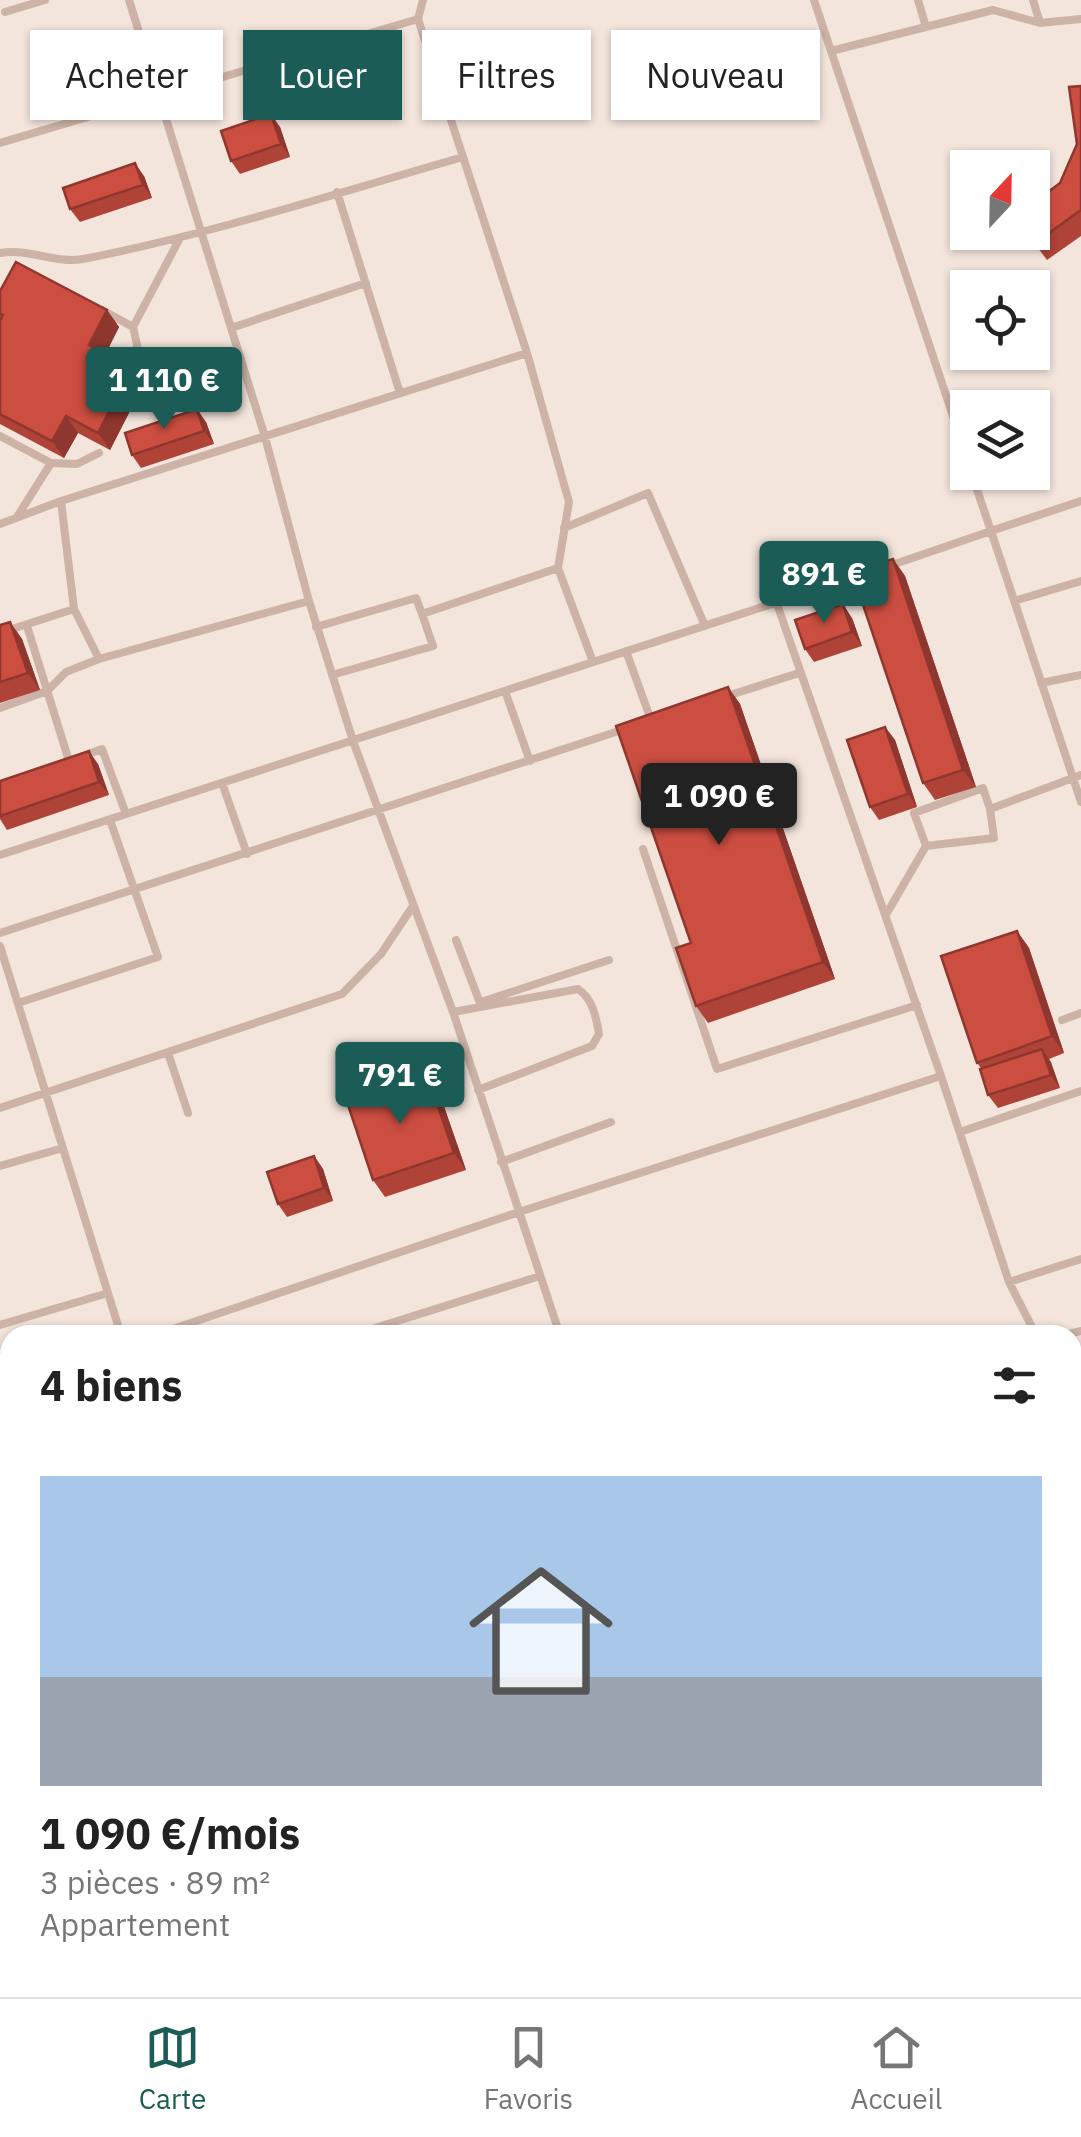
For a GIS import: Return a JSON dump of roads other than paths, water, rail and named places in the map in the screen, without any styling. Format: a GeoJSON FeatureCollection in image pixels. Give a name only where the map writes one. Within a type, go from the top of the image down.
{"type":"FeatureCollection","features":[{"type":"Feature","properties":{"kind":"lane"},"geometry":{"type":"LineString","coordinates":[[5,12],[45,0]]}},
{"type":"Feature","properties":{"kind":"lane"},"geometry":{"type":"LineString","coordinates":[[129,0],[138,30]]}},
{"type":"Feature","properties":{"kind":"lane"},"geometry":{"type":"LineString","coordinates":[[423,0],[418,19],[527,352],[569,502],[558,568],[592,662]]}},
{"type":"Feature","properties":{"kind":"lane"},"geometry":{"type":"LineString","coordinates":[[814,0],[950,407]]}},
{"type":"Feature","properties":{"kind":"lane"},"geometry":{"type":"LineString","coordinates":[[918,0],[926,27]]}},
{"type":"Feature","properties":{"kind":"lane"},"geometry":{"type":"LineString","coordinates":[[1032,0],[1040,23]]}},
{"type":"Feature","properties":{"kind":"lane"},"geometry":{"type":"LineString","coordinates":[[831,51],[993,10],[1040,23],[1081,19]]}},
{"type":"Feature","properties":{"kind":"lane"},"geometry":{"type":"LineString","coordinates":[[223,77],[418,19]]}},
{"type":"Feature","properties":{"kind":"lane"},"geometry":{"type":"LineString","coordinates":[[0,143],[77,120]]}},
{"type":"Feature","properties":{"kind":"lane"},"geometry":{"type":"LineString","coordinates":[[166,120],[265,437],[316,627],[353,741],[454,1012],[557,1325]]}},
{"type":"Feature","properties":{"kind":"lane"},"geometry":{"type":"LineString","coordinates":[[0,254],[18,250],[77,260],[180,238],[463,157]]}},
{"type":"Feature","properties":{"kind":"lane"},"geometry":{"type":"LineString","coordinates":[[337,192],[400,394]]}},
{"type":"Feature","properties":{"kind":"lane"},"geometry":{"type":"LineString","coordinates":[[146,386],[134,326],[180,238]]}},
{"type":"Feature","properties":{"kind":"lane"},"geometry":{"type":"LineString","coordinates":[[231,328],[366,283]]}},
{"type":"Feature","properties":{"kind":"lane"},"geometry":{"type":"LineString","coordinates":[[100,308],[134,326]]}},
{"type":"Feature","properties":{"kind":"lane"},"geometry":{"type":"LineString","coordinates":[[0,524],[527,352]]}},
{"type":"Feature","properties":{"kind":"lane"},"geometry":{"type":"LineString","coordinates":[[0,436],[51,463],[77,464],[99,453]]}},
{"type":"Feature","properties":{"kind":"lane"},"geometry":{"type":"LineString","coordinates":[[17,517],[51,463]]}},
{"type":"Feature","properties":{"kind":"lane"},"geometry":{"type":"LineString","coordinates":[[977,490],[1041,683],[1077,776],[1081,802]]}},
{"type":"Feature","properties":{"kind":"lane"},"geometry":{"type":"LineString","coordinates":[[564,528],[648,493],[705,626]]}},
{"type":"Feature","properties":{"kind":"lane"},"geometry":{"type":"LineString","coordinates":[[61,501],[74,609],[98,660]]}},
{"type":"Feature","properties":{"kind":"lane"},"geometry":{"type":"LineString","coordinates":[[884,568],[1080,504]]}},
{"type":"Feature","properties":{"kind":"lane"},"geometry":{"type":"LineString","coordinates":[[422,614],[558,568]]}},
{"type":"Feature","properties":{"kind":"lane"},"geometry":{"type":"LineString","coordinates":[[0,855],[866,574]]}},
{"type":"Feature","properties":{"kind":"lane"},"geometry":{"type":"LineString","coordinates":[[1014,601],[1081,581]]}},
{"type":"Feature","properties":{"kind":"lane"},"geometry":{"type":"LineString","coordinates":[[316,627],[416,598],[433,646],[332,675]]}},
{"type":"Feature","properties":{"kind":"lane"},"geometry":{"type":"LineString","coordinates":[[0,708],[47,692],[66,672],[98,660],[309,601]]}},
{"type":"Feature","properties":{"kind":"lane"},"geometry":{"type":"LineString","coordinates":[[777,604],[886,913],[1009,1282],[1031,1325]]}},
{"type":"Feature","properties":{"kind":"lane"},"geometry":{"type":"LineString","coordinates":[[0,633],[74,609]]}},
{"type":"Feature","properties":{"kind":"lane"},"geometry":{"type":"LineString","coordinates":[[27,626],[69,761],[102,749],[126,814]]}},
{"type":"Feature","properties":{"kind":"lane"},"geometry":{"type":"LineString","coordinates":[[626,651],[651,720]]}},
{"type":"Feature","properties":{"kind":"lane"},"geometry":{"type":"LineString","coordinates":[[725,697],[799,674]]}},
{"type":"Feature","properties":{"kind":"lane"},"geometry":{"type":"LineString","coordinates":[[1041,683],[1081,675]]}},
{"type":"Feature","properties":{"kind":"lane"},"geometry":{"type":"LineString","coordinates":[[505,690],[530,761]]}},
{"type":"Feature","properties":{"kind":"lane"},"geometry":{"type":"LineString","coordinates":[[0,932],[670,714]]}},
{"type":"Feature","properties":{"kind":"lane"},"geometry":{"type":"LineString","coordinates":[[990,810],[1077,776]]}},
{"type":"Feature","properties":{"kind":"lane"},"geometry":{"type":"LineString","coordinates":[[222,783],[247,854]]}},
{"type":"Feature","properties":{"kind":"lane"},"geometry":{"type":"LineString","coordinates":[[983,788],[994,838],[926,846],[914,813],[983,788]]}},
{"type":"Feature","properties":{"kind":"lane"},"geometry":{"type":"LineString","coordinates":[[18,1003],[158,958],[110,820]]}},
{"type":"Feature","properties":{"kind":"lane"},"geometry":{"type":"LineString","coordinates":[[886,913],[926,846]]}},
{"type":"Feature","properties":{"kind":"lane"},"geometry":{"type":"LineString","coordinates":[[643,849],[717,1070],[917,1005]]}},
{"type":"Feature","properties":{"kind":"lane"},"geometry":{"type":"LineString","coordinates":[[0,1108],[342,994],[382,954],[413,906]]}},
{"type":"Feature","properties":{"kind":"lane"},"geometry":{"type":"LineString","coordinates":[[456,940],[480,1003]]}},
{"type":"Feature","properties":{"kind":"lane"},"geometry":{"type":"LineString","coordinates":[[0,946],[119,1325]]}},
{"type":"Feature","properties":{"kind":"lane"},"geometry":{"type":"LineString","coordinates":[[454,1012],[609,960]]}},
{"type":"Feature","properties":{"kind":"lane"},"geometry":{"type":"LineString","coordinates":[[454,1012],[578,989],[587,995],[596,1016],[600,1034],[592,1046],[478,1090]]}},
{"type":"Feature","properties":{"kind":"lane"},"geometry":{"type":"LineString","coordinates":[[1062,1020],[1081,1013]]}},
{"type":"Feature","properties":{"kind":"lane"},"geometry":{"type":"LineString","coordinates":[[168,1053],[188,1113]]}},
{"type":"Feature","properties":{"kind":"lane"},"geometry":{"type":"LineString","coordinates":[[185,1325],[941,1076]]}},
{"type":"Feature","properties":{"kind":"lane"},"geometry":{"type":"LineString","coordinates":[[960,1132],[1081,1091]]}},
{"type":"Feature","properties":{"kind":"lane"},"geometry":{"type":"LineString","coordinates":[[502,1162],[611,1122]]}},
{"type":"Feature","properties":{"kind":"lane"},"geometry":{"type":"LineString","coordinates":[[0,1166],[63,1148]]}},
{"type":"Feature","properties":{"kind":"lane"},"geometry":{"type":"LineString","coordinates":[[1009,1282],[1081,1259]]}},
{"type":"Feature","properties":{"kind":"lane"},"geometry":{"type":"LineString","coordinates":[[385,1325],[540,1276]]}},
{"type":"Feature","properties":{"kind":"lane"},"geometry":{"type":"LineString","coordinates":[[3,1325],[108,1292]]}}]}
